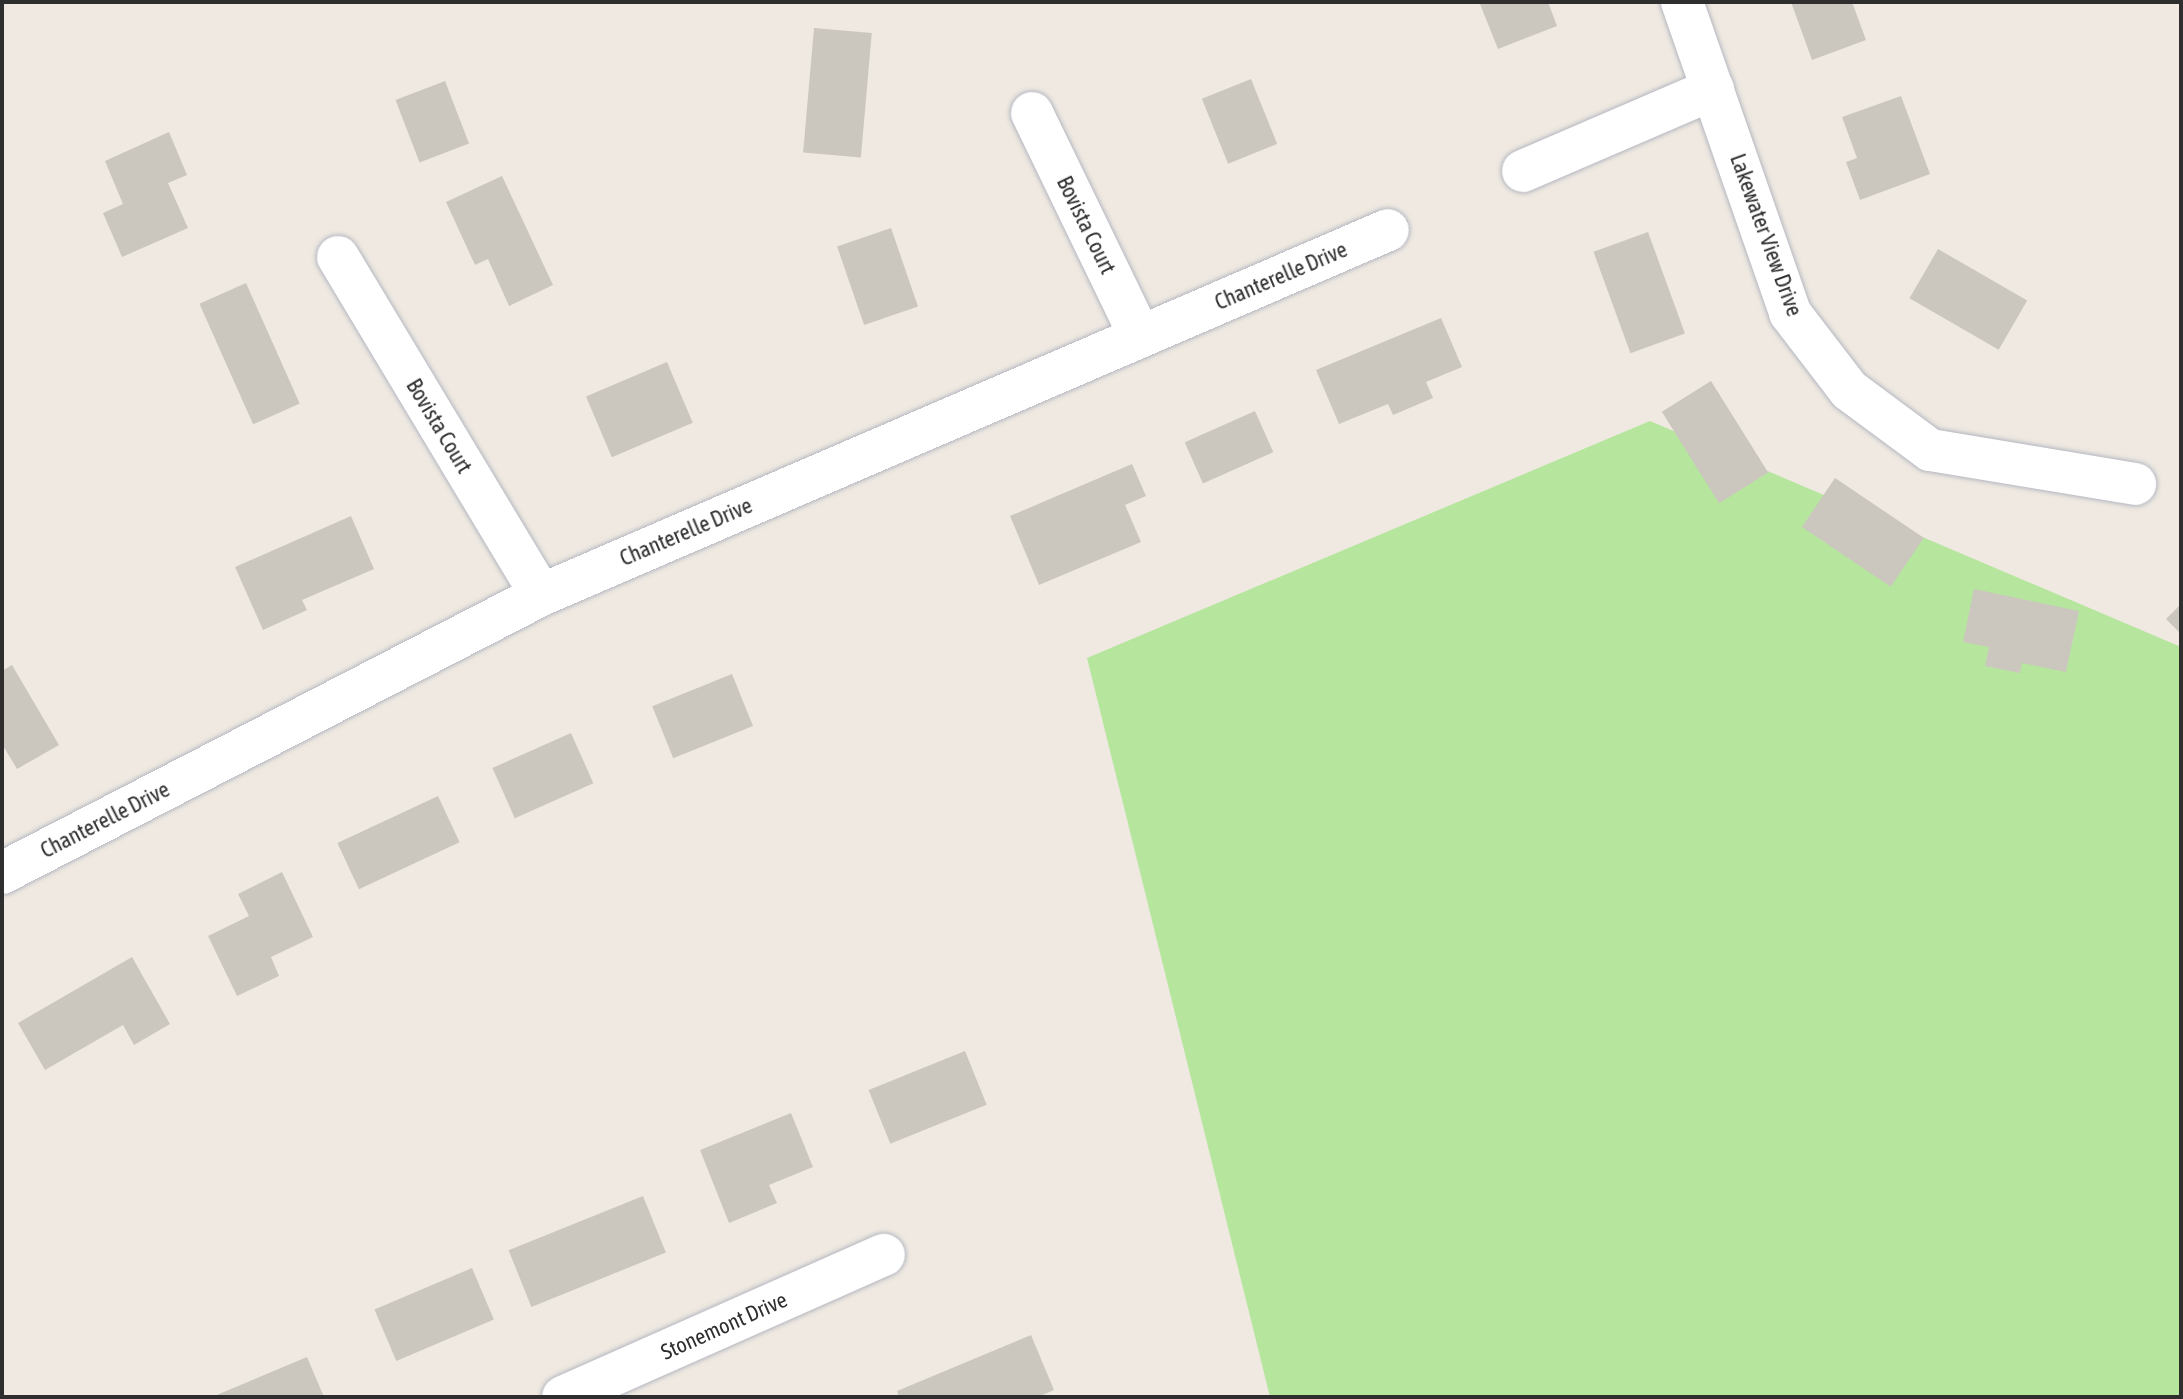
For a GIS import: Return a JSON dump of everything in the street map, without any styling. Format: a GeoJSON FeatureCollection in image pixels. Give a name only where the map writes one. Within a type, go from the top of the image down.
{"type":"FeatureCollection","features":[{"type":"Feature","properties":{"kind":"street","name":"Lakewater View Drive"},"geometry":{"type":"LineString","coordinates":[[1682,2],[1790,313],[1849,390],[1930,450],[2135,484]]}},
{"type":"Feature","properties":{"kind":"street"},"geometry":{"type":"LineString","coordinates":[[1523,171],[1713,89]]}},
{"type":"Feature","properties":{"kind":"street","name":"Bovista Court"},"geometry":{"type":"LineString","coordinates":[[1032,113],[1140,336]]}},
{"type":"Feature","properties":{"kind":"street","name":"Chanterelle Drive"},"geometry":{"type":"LineString","coordinates":[[2,873],[541,595],[1388,230]]}},
{"type":"Feature","properties":{"kind":"street","name":"Bovista Court"},"geometry":{"type":"LineString","coordinates":[[338,257],[541,595]]}},
{"type":"Feature","properties":{"kind":"street","name":"Stonemont Drive"},"geometry":{"type":"LineString","coordinates":[[563,1397],[884,1255]]}},
{"type":"Feature","properties":{"kind":"green space"},"geometry":{"type":"Polygon","coordinates":[[[1650,421],[2181,647],[2181,1397],[1270,1397],[1087,658],[1650,421]]]}},
{"type":"Feature","properties":{"kind":"building"},"geometry":{"type":"Polygon","coordinates":[[[1548,2],[1557,26],[1498,49],[1480,4],[1548,2]]]}},
{"type":"Feature","properties":{"kind":"building"},"geometry":{"type":"Polygon","coordinates":[[[1791,2],[1852,2],[1866,40],[1812,60],[1791,2]]]}},
{"type":"Feature","properties":{"kind":"building"},"geometry":{"type":"Polygon","coordinates":[[[814,28],[872,33],[861,158],[803,153],[814,28]]]}},
{"type":"Feature","properties":{"kind":"building"},"geometry":{"type":"Polygon","coordinates":[[[1251,79],[1277,144],[1228,164],[1202,99],[1251,79]]]}},
{"type":"Feature","properties":{"kind":"building"},"geometry":{"type":"Polygon","coordinates":[[[445,81],[469,144],[420,163],[396,100],[445,81]]]}},
{"type":"Feature","properties":{"kind":"building"},"geometry":{"type":"Polygon","coordinates":[[[1901,96],[1930,174],[1860,200],[1846,162],[1857,158],[1842,117],[1901,96]]]}},
{"type":"Feature","properties":{"kind":"building"},"geometry":{"type":"Polygon","coordinates":[[[169,132],[187,175],[168,183],[188,228],[122,257],[103,213],[123,204],[105,161],[169,132]]]}},
{"type":"Feature","properties":{"kind":"building"},"geometry":{"type":"Polygon","coordinates":[[[502,176],[553,285],[509,306],[488,259],[475,265],[446,202],[502,176]]]}},
{"type":"Feature","properties":{"kind":"building"},"geometry":{"type":"Polygon","coordinates":[[[891,228],[918,306],[864,325],[837,247],[891,228]]]}},
{"type":"Feature","properties":{"kind":"building"},"geometry":{"type":"Polygon","coordinates":[[[1648,232],[1685,333],[1630,353],[1593,252],[1648,232]]]}},
{"type":"Feature","properties":{"kind":"building"},"geometry":{"type":"Polygon","coordinates":[[[1938,249],[2027,300],[1999,350],[1910,298],[1938,249]]]}},
{"type":"Feature","properties":{"kind":"building"},"geometry":{"type":"Polygon","coordinates":[[[246,283],[300,404],[253,424],[199,304],[246,283]]]}},
{"type":"Feature","properties":{"kind":"building"},"geometry":{"type":"Polygon","coordinates":[[[1441,318],[1462,367],[1426,382],[1433,398],[1393,415],[1388,404],[1339,424],[1316,370],[1441,318]]]}},
{"type":"Feature","properties":{"kind":"building"},"geometry":{"type":"Polygon","coordinates":[[[667,362],[693,423],[612,457],[586,396],[667,362]]]}},
{"type":"Feature","properties":{"kind":"building"},"geometry":{"type":"Polygon","coordinates":[[[1711,381],[1768,473],[1719,503],[1662,412],[1711,381]]]}},
{"type":"Feature","properties":{"kind":"building"},"geometry":{"type":"Polygon","coordinates":[[[1255,411],[1273,452],[1203,483],[1185,442],[1255,411]]]}},
{"type":"Feature","properties":{"kind":"building"},"geometry":{"type":"Polygon","coordinates":[[[1132,464],[1146,496],[1125,505],[1141,542],[1039,585],[1010,516],[1132,464]]]}},
{"type":"Feature","properties":{"kind":"building"},"geometry":{"type":"Polygon","coordinates":[[[1835,478],[1924,538],[1891,587],[1802,527],[1835,478]]]}},
{"type":"Feature","properties":{"kind":"building"},"geometry":{"type":"Polygon","coordinates":[[[351,516],[374,569],[302,600],[307,610],[263,630],[235,567],[351,516]]]}},
{"type":"Feature","properties":{"kind":"building"},"geometry":{"type":"Polygon","coordinates":[[[1974,589],[2079,611],[2066,672],[2022,663],[2020,673],[1985,666],[1989,647],[1963,642],[1974,589]]]}},
{"type":"Feature","properties":{"kind":"building"},"geometry":{"type":"Polygon","coordinates":[[[2181,604],[2181,634],[2166,619],[2181,604]]]}},
{"type":"Feature","properties":{"kind":"building"},"geometry":{"type":"Polygon","coordinates":[[[12,665],[59,745],[17,769],[2,744],[2,671],[12,665]]]}},
{"type":"Feature","properties":{"kind":"building"},"geometry":{"type":"Polygon","coordinates":[[[732,674],[753,726],[673,758],[652,706],[732,674]]]}},
{"type":"Feature","properties":{"kind":"building"},"geometry":{"type":"Polygon","coordinates":[[[571,733],[593,783],[515,818],[492,768],[571,733]]]}},
{"type":"Feature","properties":{"kind":"building"},"geometry":{"type":"Polygon","coordinates":[[[438,796],[460,842],[359,889],[337,843],[438,796]]]}},
{"type":"Feature","properties":{"kind":"building"},"geometry":{"type":"Polygon","coordinates":[[[282,872],[313,937],[271,957],[279,976],[237,996],[208,936],[249,916],[238,894],[282,872]]]}},
{"type":"Feature","properties":{"kind":"building"},"geometry":{"type":"Polygon","coordinates":[[[132,957],[170,1024],[134,1045],[123,1025],[45,1070],[18,1023],[132,957]]]}},
{"type":"Feature","properties":{"kind":"building"},"geometry":{"type":"Polygon","coordinates":[[[965,1051],[987,1105],[890,1144],[869,1090],[965,1051]]]}},
{"type":"Feature","properties":{"kind":"building"},"geometry":{"type":"Polygon","coordinates":[[[791,1113],[813,1167],[769,1185],[777,1203],[729,1223],[700,1150],[791,1113]]]}},
{"type":"Feature","properties":{"kind":"building"},"geometry":{"type":"Polygon","coordinates":[[[643,1196],[666,1253],[531,1307],[509,1250],[643,1196]]]}},
{"type":"Feature","properties":{"kind":"building"},"geometry":{"type":"Polygon","coordinates":[[[472,1268],[494,1320],[396,1361],[374,1309],[472,1268]]]}},
{"type":"Feature","properties":{"kind":"building"},"geometry":{"type":"Polygon","coordinates":[[[1031,1335],[1054,1390],[1038,1397],[899,1397],[897,1391],[1031,1335]]]}},
{"type":"Feature","properties":{"kind":"building"},"geometry":{"type":"Polygon","coordinates":[[[307,1357],[324,1397],[212,1397],[307,1357]]]}}]}
